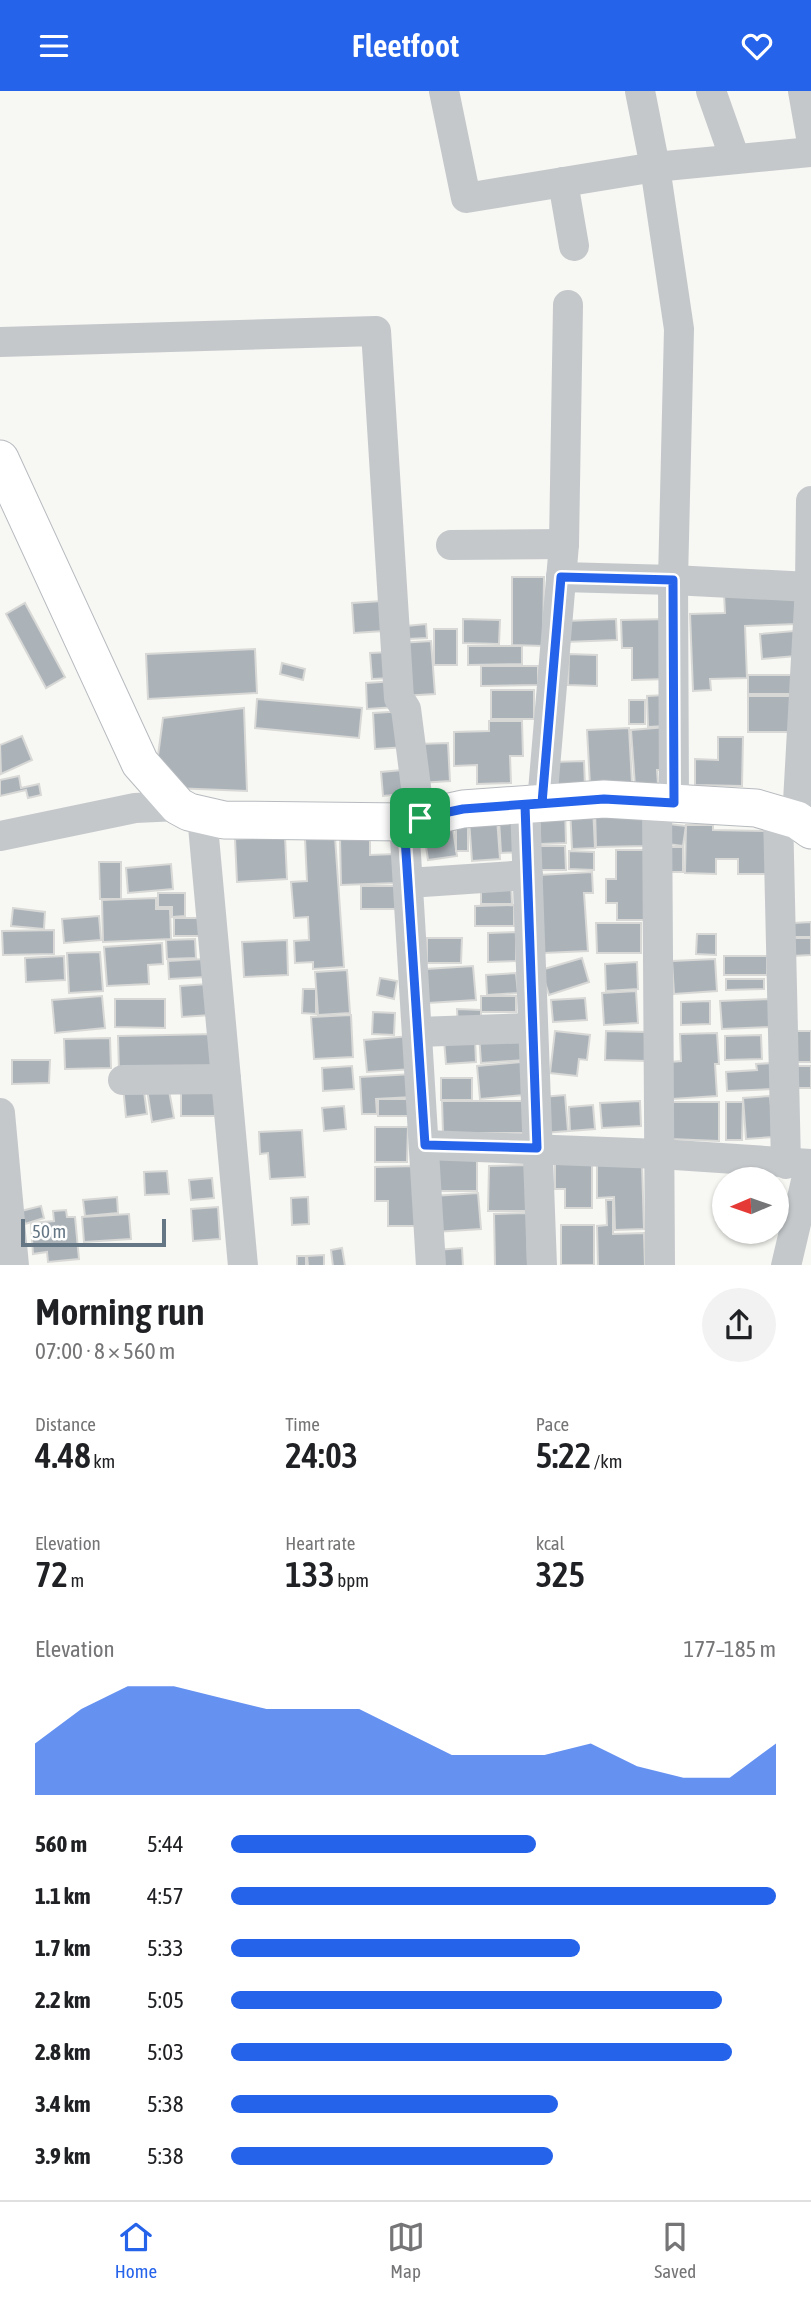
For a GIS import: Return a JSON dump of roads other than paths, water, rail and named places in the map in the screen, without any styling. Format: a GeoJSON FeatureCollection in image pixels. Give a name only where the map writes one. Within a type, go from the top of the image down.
{"type":"FeatureCollection","features":[{"type":"Feature","properties":{"kind":"main road"},"geometry":{"type":"LineString","coordinates":[[0,459],[140,763],[190,811],[224,820],[412,820],[463,809],[604,799],[756,808],[795,821]]}},
{"type":"Feature","properties":{"kind":"street"},"geometry":{"type":"LineString","coordinates":[[443,91],[466,198],[655,167],[811,152]]}},
{"type":"Feature","properties":{"kind":"street"},"geometry":{"type":"LineString","coordinates":[[640,91],[655,167],[680,329],[665,802],[660,1265]]}},
{"type":"Feature","properties":{"kind":"street"},"geometry":{"type":"LineString","coordinates":[[711,91],[734,159]]}},
{"type":"Feature","properties":{"kind":"street"},"geometry":{"type":"LineString","coordinates":[[803,91],[811,137]]}},
{"type":"Feature","properties":{"kind":"street"},"geometry":{"type":"LineString","coordinates":[[564,182],[574,246]]}},
{"type":"Feature","properties":{"kind":"street"},"geometry":{"type":"LineString","coordinates":[[542,1265],[528,875],[564,544],[568,305]]}},
{"type":"Feature","properties":{"kind":"street"},"geometry":{"type":"LineString","coordinates":[[0,342],[376,331],[399,698],[407,709],[412,820],[408,883],[431,1265]]}},
{"type":"Feature","properties":{"kind":"street"},"geometry":{"type":"LineString","coordinates":[[786,1265],[802,1164],[795,821],[810,587],[811,501]]}},
{"type":"Feature","properties":{"kind":"street"},"geometry":{"type":"LineString","coordinates":[[451,545],[564,544]]}},
{"type":"Feature","properties":{"kind":"street"},"geometry":{"type":"LineString","coordinates":[[561,577],[810,587]]}},
{"type":"Feature","properties":{"kind":"street"},"geometry":{"type":"LineString","coordinates":[[0,836],[135,808],[190,811],[226,1079],[243,1265],[237,1265]]}},
{"type":"Feature","properties":{"kind":"street"},"geometry":{"type":"LineString","coordinates":[[408,883],[528,875]]}},
{"type":"Feature","properties":{"kind":"street"},"geometry":{"type":"LineString","coordinates":[[418,1033],[533,1028]]}},
{"type":"Feature","properties":{"kind":"street"},"geometry":{"type":"LineString","coordinates":[[123,1080],[226,1079]]}},
{"type":"Feature","properties":{"kind":"street"},"geometry":{"type":"LineString","coordinates":[[0,1114],[4,1191],[14,1265]]}},
{"type":"Feature","properties":{"kind":"street"},"geometry":{"type":"LineString","coordinates":[[425,1145],[660,1154],[802,1164]]}}]}
